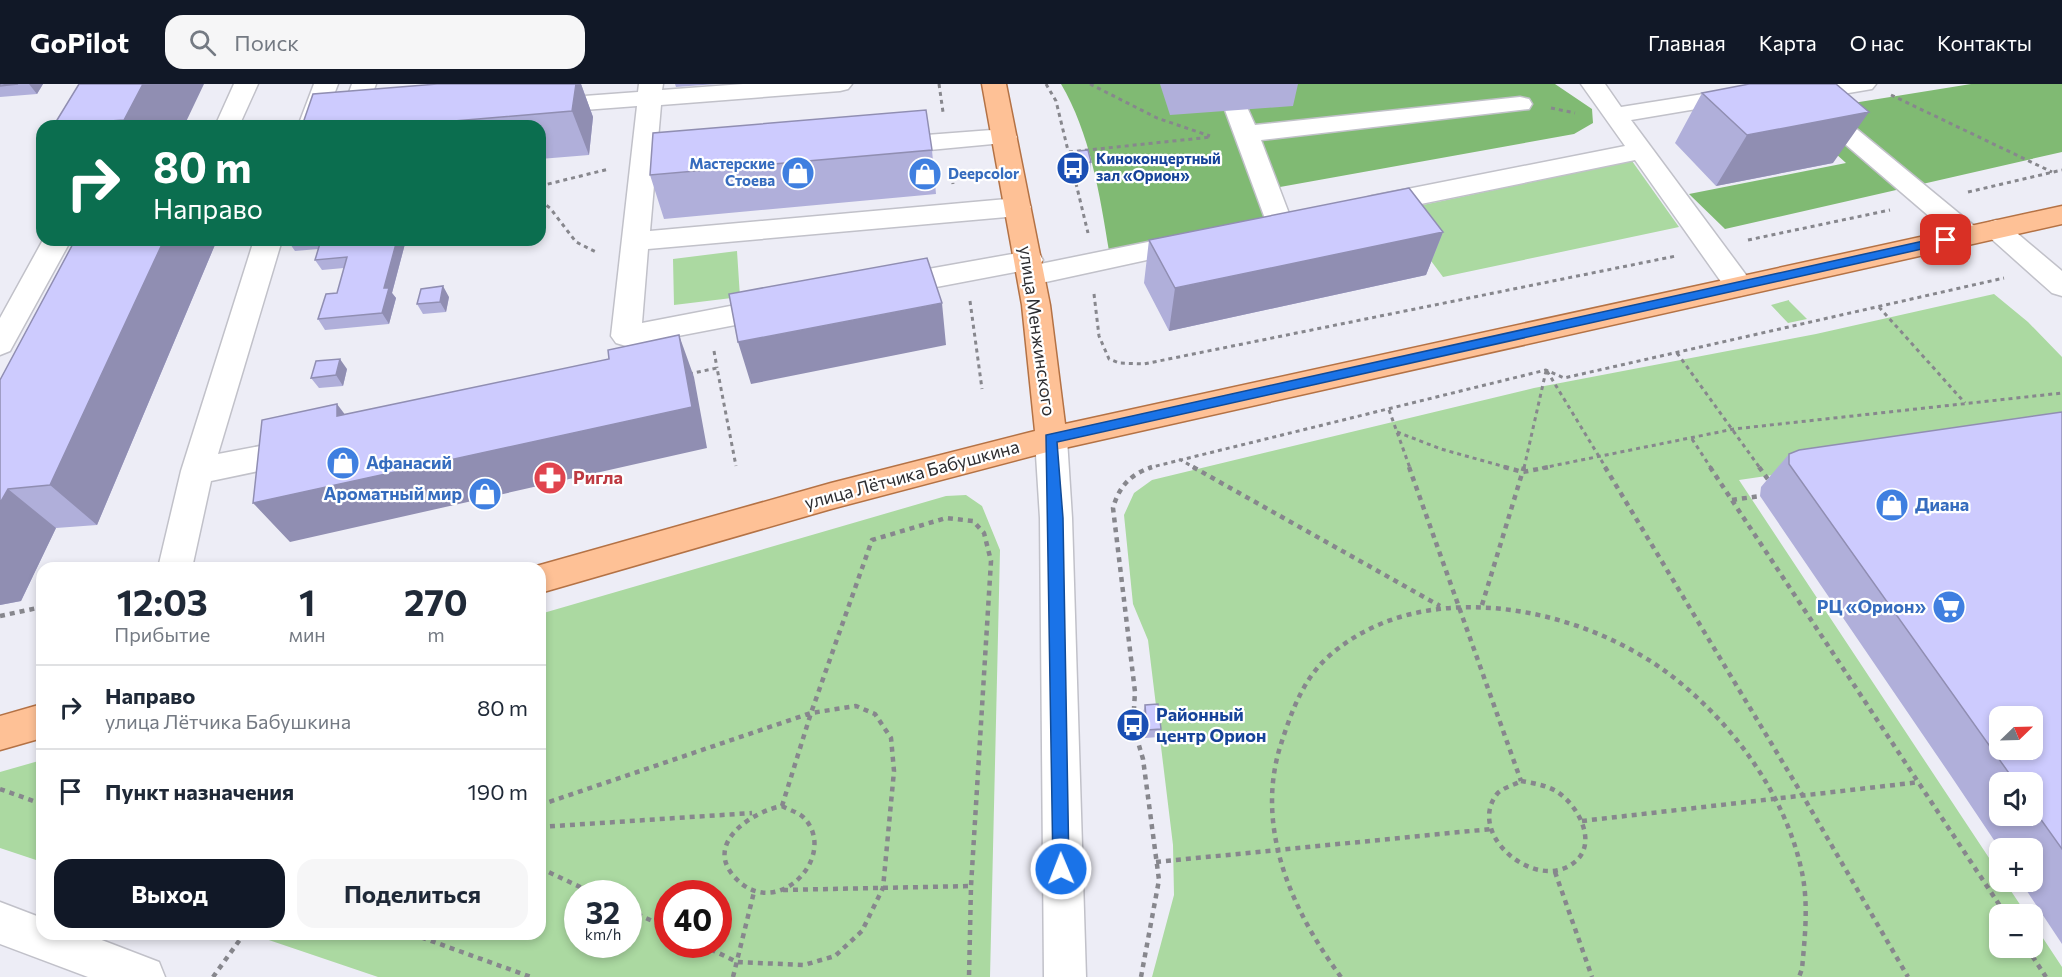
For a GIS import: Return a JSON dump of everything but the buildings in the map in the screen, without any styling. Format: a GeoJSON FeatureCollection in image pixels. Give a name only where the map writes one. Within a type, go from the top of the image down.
{"type":"FeatureCollection","features":[{"type":"Feature","properties":{"kind":"main road","name":"улица Менжинского"},"geometry":{"type":"LineString","coordinates":[[994,84],[1030,267],[1046,374],[1051,439]]}},
{"type":"Feature","properties":{"kind":"main road","name":"улица Лётчика Бабушкина"},"geometry":{"type":"LineString","coordinates":[[546,577],[842,493],[1051,439],[2062,215]]}},
{"type":"Feature","properties":{"kind":"main road"},"geometry":{"type":"LineString","coordinates":[[0,733],[36,723]]}},
{"type":"Feature","properties":{"kind":"street"},"geometry":{"type":"LineString","coordinates":[[230,120],[246,84]]}},
{"type":"Feature","properties":{"kind":"street"},"geometry":{"type":"LineString","coordinates":[[312,120],[326,84]]}},
{"type":"Feature","properties":{"kind":"street"},"geometry":{"type":"LineString","coordinates":[[364,84],[351,120],[385,118]]}},
{"type":"Feature","properties":{"kind":"street"},"geometry":{"type":"LineString","coordinates":[[523,108],[651,91],[840,84]]}},
{"type":"Feature","properties":{"kind":"street"},"geometry":{"type":"LineString","coordinates":[[1593,84],[1739,286]]}},
{"type":"Feature","properties":{"kind":"street"},"geometry":{"type":"LineString","coordinates":[[1615,115],[1792,88],[1864,84]]}},
{"type":"Feature","properties":{"kind":"street"},"geometry":{"type":"LineString","coordinates":[[1792,88],[1968,235]]}},
{"type":"Feature","properties":{"kind":"street"},"geometry":{"type":"LineString","coordinates":[[651,91],[654,164],[635,241],[626,336],[802,303]]}},
{"type":"Feature","properties":{"kind":"street"},"geometry":{"type":"LineString","coordinates":[[1245,134],[1520,104]]}},
{"type":"Feature","properties":{"kind":"street"},"geometry":{"type":"LineString","coordinates":[[1237,110],[1280,224]]}},
{"type":"Feature","properties":{"kind":"street"},"geometry":{"type":"LineString","coordinates":[[866,148],[1005,137]]}},
{"type":"Feature","properties":{"kind":"street"},"geometry":{"type":"LineString","coordinates":[[1350,210],[1641,150]]}},
{"type":"Feature","properties":{"kind":"street"},"geometry":{"type":"LineString","coordinates":[[635,241],[1018,207]]}},
{"type":"Feature","properties":{"kind":"street"},"geometry":{"type":"LineString","coordinates":[[1996,229],[2062,286]]}},
{"type":"Feature","properties":{"kind":"street"},"geometry":{"type":"LineString","coordinates":[[861,291],[1030,267],[1092,262],[1221,236]]}},
{"type":"Feature","properties":{"kind":"street"},"geometry":{"type":"LineString","coordinates":[[0,344],[54,246]]}},
{"type":"Feature","properties":{"kind":"street"},"geometry":{"type":"LineString","coordinates":[[176,562],[197,471],[266,246]]}},
{"type":"Feature","properties":{"kind":"street","name":"улица Менжинского"},"geometry":{"type":"LineString","coordinates":[[1051,439],[1056,518],[1065,977]]}},
{"type":"Feature","properties":{"kind":"street"},"geometry":{"type":"LineString","coordinates":[[197,471],[336,444]]}},
{"type":"Feature","properties":{"kind":"street"},"geometry":{"type":"LineString","coordinates":[[0,923],[36,937]]}},
{"type":"Feature","properties":{"kind":"street"},"geometry":{"type":"LineString","coordinates":[[45,940],[143,977]]}},
{"type":"Feature","properties":{"kind":"path"},"geometry":{"type":"LineString","coordinates":[[1046,84],[1056,101],[1091,244],[1099,336],[1109,359],[1119,363],[1144,364],[1712,248],[2062,170]]}},
{"type":"Feature","properties":{"kind":"path"},"geometry":{"type":"LineString","coordinates":[[1069,152],[1213,137],[1157,118],[1090,84]]}},
{"type":"Feature","properties":{"kind":"path"},"geometry":{"type":"LineString","coordinates":[[1891,94],[2052,172]]}},
{"type":"Feature","properties":{"kind":"path"},"geometry":{"type":"LineString","coordinates":[[1520,104],[1572,113],[1615,115]]}},
{"type":"Feature","properties":{"kind":"path"},"geometry":{"type":"LineString","coordinates":[[546,184],[591,172],[654,164]]}},
{"type":"Feature","properties":{"kind":"path"},"geometry":{"type":"LineString","coordinates":[[546,205],[576,242],[599,254],[631,281]]}},
{"type":"Feature","properties":{"kind":"path"},"geometry":{"type":"LineString","coordinates":[[1141,977],[1159,880],[1143,759],[1133,725],[1135,692],[1113,508],[1121,486],[1126,480],[1152,466],[1546,370],[1564,378],[2008,277]]}},
{"type":"Feature","properties":{"kind":"path"},"geometry":{"type":"LineString","coordinates":[[1879,307],[1965,403]]}},
{"type":"Feature","properties":{"kind":"path"},"geometry":{"type":"LineString","coordinates":[[1677,353],[1770,482]]}},
{"type":"Feature","properties":{"kind":"path"},"geometry":{"type":"LineString","coordinates":[[682,375],[717,368],[736,466]]}},
{"type":"Feature","properties":{"kind":"path"},"geometry":{"type":"LineString","coordinates":[[1546,370],[1600,456],[1803,796],[1908,977]]}},
{"type":"Feature","properties":{"kind":"path"},"geometry":{"type":"LineString","coordinates":[[1482,604],[1523,472],[1546,370]]}},
{"type":"Feature","properties":{"kind":"path"},"geometry":{"type":"LineString","coordinates":[[1397,432],[1441,449],[1523,472],[1734,429],[2062,393]]}},
{"type":"Feature","properties":{"kind":"path"},"geometry":{"type":"LineString","coordinates":[[1389,410],[1521,781]]}},
{"type":"Feature","properties":{"kind":"path"},"geometry":{"type":"LineString","coordinates":[[1692,439],[1999,904]]}},
{"type":"Feature","properties":{"kind":"path"},"geometry":{"type":"LineString","coordinates":[[1179,459],[1441,606]]}},
{"type":"Feature","properties":{"kind":"path"},"geometry":{"type":"LineString","coordinates":[[1732,500],[1760,496]]}},
{"type":"Feature","properties":{"kind":"path"},"geometry":{"type":"LineString","coordinates":[[782,806],[811,713],[872,540],[949,516],[974,520],[983,530],[991,561],[971,886],[969,977]]}},
{"type":"Feature","properties":{"kind":"path"},"geometry":{"type":"LineString","coordinates":[[1341,977],[1323,954],[1294,903],[1277,851],[1271,788],[1280,731],[1305,682],[1341,645],[1388,619],[1441,606],[1482,604],[1537,612],[1593,630],[1647,659],[1697,698],[1741,744],[1776,798],[1798,855],[1807,912],[1802,969],[1799,977]]}},
{"type":"Feature","properties":{"kind":"path"},"geometry":{"type":"LineString","coordinates":[[0,616],[36,608]]}},
{"type":"Feature","properties":{"kind":"path"},"geometry":{"type":"LineString","coordinates":[[546,803],[811,713],[856,706],[875,714],[891,738],[894,771],[882,888],[862,931],[835,956],[804,965],[737,962],[729,958]]}},
{"type":"Feature","properties":{"kind":"path"},"geometry":{"type":"LineString","coordinates":[[1521,781],[1536,783],[1564,796],[1582,821],[1585,836],[1584,849],[1577,860],[1568,868],[1555,872],[1539,871],[1509,856],[1498,843],[1491,829],[1488,815],[1494,797],[1508,785],[1521,781]]}},
{"type":"Feature","properties":{"kind":"path"},"geometry":{"type":"LineString","coordinates":[[1582,821],[1920,782]]}},
{"type":"Feature","properties":{"kind":"path"},"geometry":{"type":"LineString","coordinates":[[0,789],[36,802]]}},
{"type":"Feature","properties":{"kind":"path"},"geometry":{"type":"LineString","coordinates":[[546,826],[753,813],[782,806],[795,810],[805,819],[816,843],[814,857],[807,871],[783,890]]}},
{"type":"Feature","properties":{"kind":"path"},"geometry":{"type":"LineString","coordinates":[[753,813],[740,822],[732,835],[727,849],[727,863],[732,876],[741,886],[754,892],[971,886]]}},
{"type":"Feature","properties":{"kind":"path"},"geometry":{"type":"LineString","coordinates":[[1156,862],[1491,829]]}},
{"type":"Feature","properties":{"kind":"path"},"geometry":{"type":"LineString","coordinates":[[546,871],[565,880]]}},
{"type":"Feature","properties":{"kind":"path"},"geometry":{"type":"LineString","coordinates":[[1555,872],[1592,977]]}},
{"type":"Feature","properties":{"kind":"path"},"geometry":{"type":"LineString","coordinates":[[733,977],[754,892]]}},
{"type":"Feature","properties":{"kind":"path"},"geometry":{"type":"LineString","coordinates":[[213,977],[240,940]]}},
{"type":"Feature","properties":{"kind":"path"},"geometry":{"type":"LineString","coordinates":[[429,940],[531,977]]}},
{"type":"Feature","properties":{"kind":"path"},"geometry":{"type":"LineString","coordinates":[[2034,958],[2046,977]]}},
{"type":"Feature","properties":{"kind":"green space"},"geometry":{"type":"Polygon","coordinates":[[[1061,84],[1555,84],[1592,109],[1593,123],[1574,134],[1280,187],[1290,216],[1109,251],[1098,186],[1087,144],[1061,84]]]}},
{"type":"Feature","properties":{"kind":"green space"},"geometry":{"type":"Polygon","coordinates":[[[1971,84],[2062,84],[2062,152],[1725,229],[1689,194],[1846,163],[1791,113],[1971,84]]]}},
{"type":"Feature","properties":{"kind":"green space"},"geometry":{"type":"Polygon","coordinates":[[[1632,161],[1679,227],[1443,277],[1394,211],[1632,161]]]}},
{"type":"Feature","properties":{"kind":"green space"},"geometry":{"type":"Polygon","coordinates":[[[737,251],[740,297],[674,305],[673,259],[737,251]]]}},
{"type":"Feature","properties":{"kind":"green space"},"geometry":{"type":"Polygon","coordinates":[[[1994,294],[2028,322],[2062,357],[2062,433],[1739,480],[1989,858],[1989,892],[2012,892],[2020,904],[1989,904],[1989,958],[2043,958],[2043,938],[2062,967],[2062,977],[1152,977],[1174,895],[1173,845],[1148,640],[1133,604],[1124,515],[1134,493],[1152,480],[1534,388],[1816,334],[1994,294]]]}},
{"type":"Feature","properties":{"kind":"green space"},"geometry":{"type":"Polygon","coordinates":[[[1789,300],[1807,319],[1788,323],[1771,305],[1789,300]]]}},
{"type":"Feature","properties":{"kind":"green space"},"geometry":{"type":"Polygon","coordinates":[[[966,495],[982,506],[1000,550],[990,977],[378,977],[269,940],[546,940],[546,612],[946,496],[966,495]]]}},
{"type":"Feature","properties":{"kind":"green space"},"geometry":{"type":"Polygon","coordinates":[[[36,762],[36,860],[0,848],[0,772],[36,762]]]}},
{"type":"Feature","properties":{"kind":"place","name":"Киноконцертный зал «Орион»"},"geometry":{"type":"Point","coordinates":[1073,168]}},
{"type":"Feature","properties":{"kind":"place","name":"Мастерские Стоева"},"geometry":{"type":"Point","coordinates":[798,173]}},
{"type":"Feature","properties":{"kind":"place","name":"Deepcolor"},"geometry":{"type":"Point","coordinates":[925,174]}},
{"type":"Feature","properties":{"kind":"place","name":"Афанасий"},"geometry":{"type":"Point","coordinates":[343,463]}},
{"type":"Feature","properties":{"kind":"place","name":"Ригла"},"geometry":{"type":"Point","coordinates":[550,478]}},
{"type":"Feature","properties":{"kind":"place","name":"Ароматный мир"},"geometry":{"type":"Point","coordinates":[485,494]}},
{"type":"Feature","properties":{"kind":"place","name":"Диана"},"geometry":{"type":"Point","coordinates":[1892,505]}},
{"type":"Feature","properties":{"kind":"place","name":"РЦ «Орион»"},"geometry":{"type":"Point","coordinates":[1949,607]}},
{"type":"Feature","properties":{"kind":"place","name":"Районный центр Орион"},"geometry":{"type":"Point","coordinates":[1133,725]}},
{"type":"Feature","properties":{"kind":"route"},"geometry":{"type":"LineString","coordinates":[[1061,869],[1056,518],[1051,439],[1946,240]]}}]}
